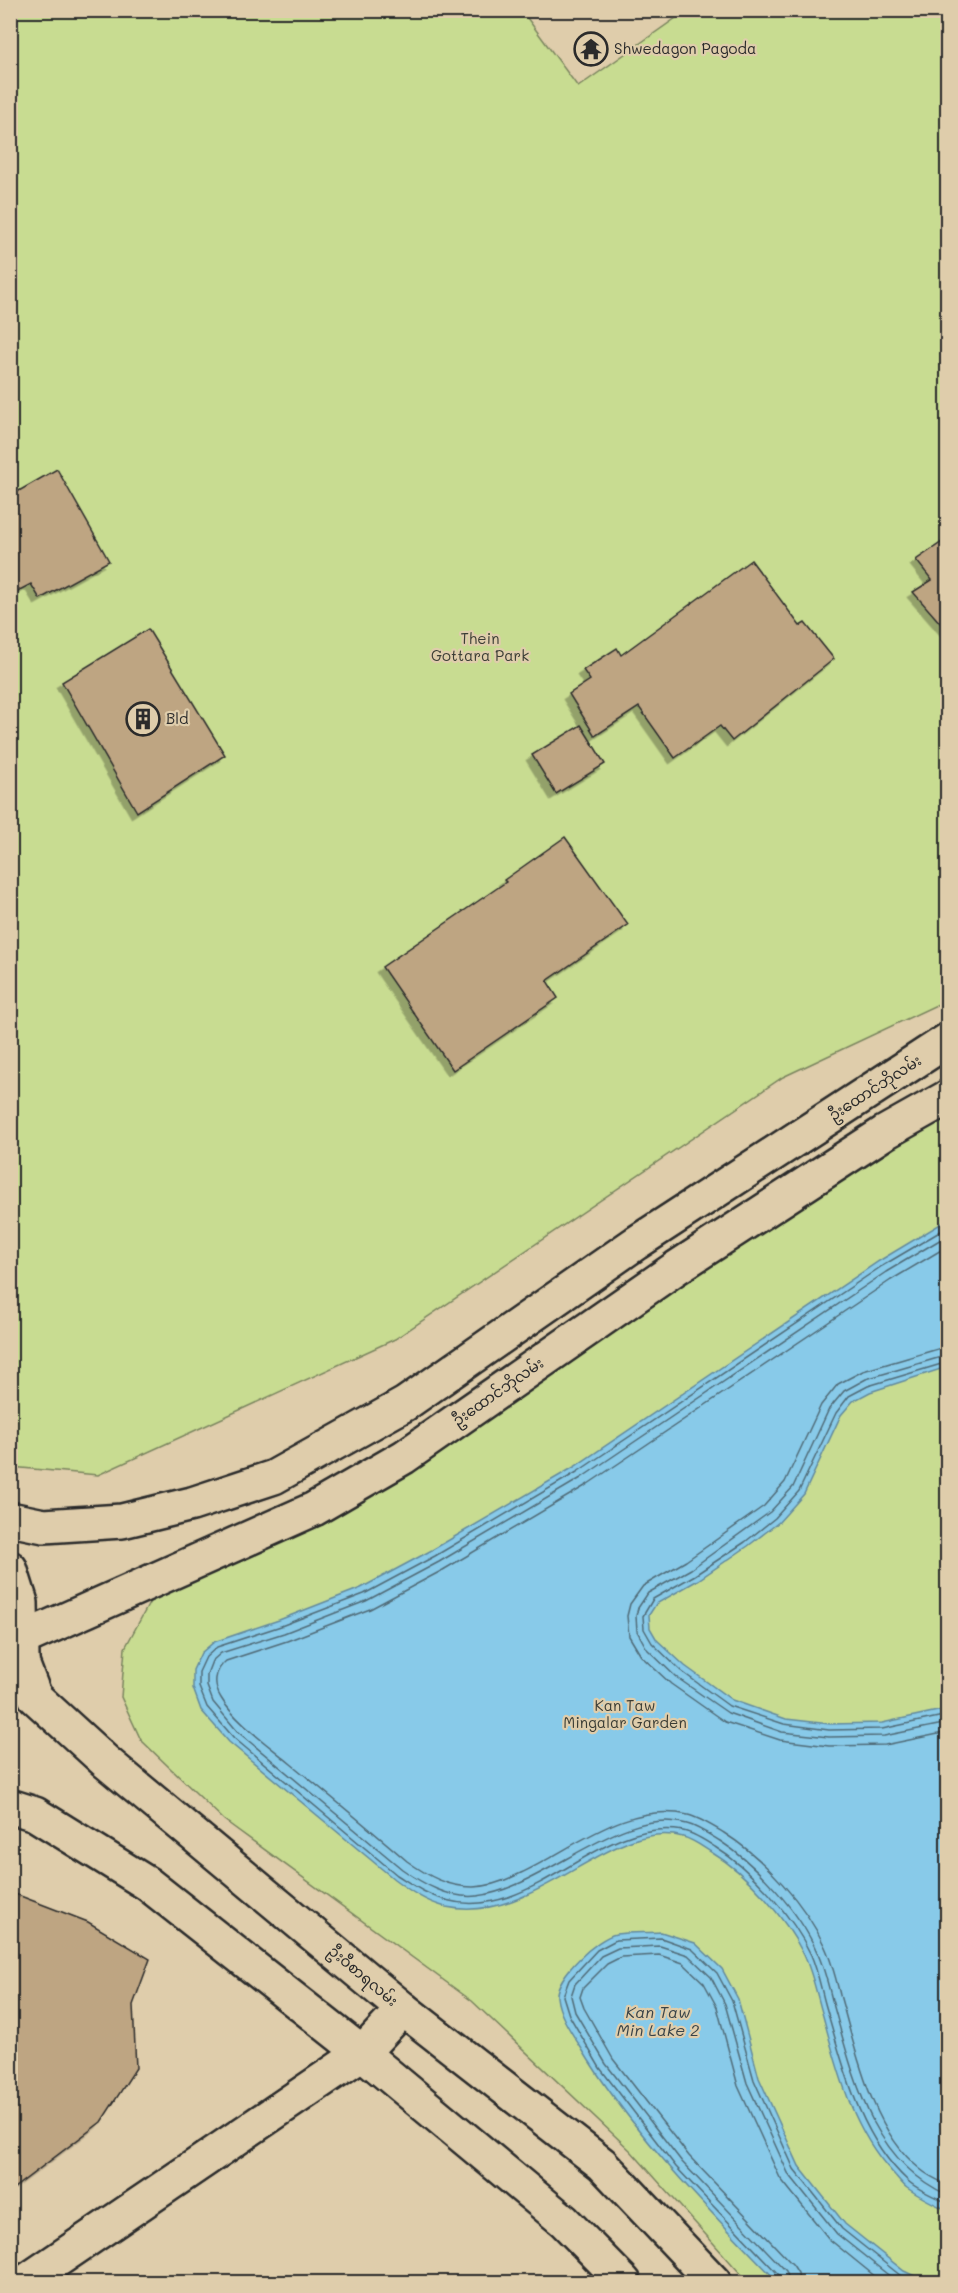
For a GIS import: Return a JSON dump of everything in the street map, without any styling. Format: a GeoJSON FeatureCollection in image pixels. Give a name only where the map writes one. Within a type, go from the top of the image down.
{"type":"FeatureCollection","features":[{"type":"Feature","properties":{"kind":"main road","name":"ဦးထောင်ဘိုလမ်း"},"geometry":{"type":"LineString","coordinates":[[10,1520],[44,1526],[122,1521],[192,1504],[274,1477],[405,1404],[636,1243],[948,1040]]}},
{"type":"Feature","properties":{"kind":"main road","name":"ဦးထောင်ဘိုလမ်း"},"geometry":{"type":"LineString","coordinates":[[18,1662],[95,1605],[314,1509],[404,1457],[676,1268],[884,1133],[948,1097]]}},
{"type":"Feature","properties":{"kind":"main road","name":"ဦးဝီစာရလမ်း"},"geometry":{"type":"LineString","coordinates":[[10,1568],[21,1603],[18,1662],[35,1697],[105,1761],[403,2009],[602,2164],[714,2283]]}},
{"type":"Feature","properties":{"kind":"main road"},"geometry":{"type":"LineString","coordinates":[[10,1806],[35,1814],[148,1884],[362,2054],[564,2221],[624,2283]]}},
{"type":"Feature","properties":{"kind":"main road"},"geometry":{"type":"LineString","coordinates":[[24,2283],[362,2054],[403,2009]]}},
{"type":"Feature","properties":{"kind":"green space","name":"Thein Gottara Park"},"geometry":{"type":"Polygon","coordinates":[[[10,11],[522,11],[578,87],[686,11],[947,11],[947,1000],[783,1077],[395,1339],[98,1475],[11,1467],[10,11]]]}},
{"type":"Feature","properties":{"kind":"green space","name":"Kan Taw Mingalar Garden"},"geometry":{"type":"Polygon","coordinates":[[[947,1115],[947,2282],[748,2282],[631,2151],[472,2001],[224,1820],[141,1740],[121,1697],[125,1648],[152,1598],[354,1506],[429,1458],[710,1266],[822,1180],[947,1115]]]}},
{"type":"Feature","properties":{"kind":"water"},"geometry":{"type":"Polygon","coordinates":[[[947,1220],[947,1367],[870,1392],[853,1401],[841,1415],[804,1494],[779,1522],[698,1580],[656,1604],[649,1615],[650,1628],[657,1640],[685,1666],[732,1700],[786,1719],[830,1724],[882,1723],[947,1709],[948,1863],[945,1873],[948,1890],[947,2210],[905,2186],[878,2155],[866,2137],[848,2098],[834,2058],[804,1955],[787,1926],[764,1897],[725,1861],[686,1838],[655,1835],[628,1842],[599,1855],[541,1888],[511,1901],[479,1909],[439,1905],[418,1896],[394,1879],[229,1742],[201,1710],[193,1688],[193,1670],[201,1653],[214,1642],[361,1588],[432,1550],[574,1467],[879,1261],[947,1220]]]}},
{"type":"Feature","properties":{"kind":"water","name":"Kan Taw Min Lake 2"},"geometry":{"type":"Polygon","coordinates":[[[661,1932],[695,1943],[722,1969],[738,1999],[759,2078],[799,2166],[845,2224],[904,2271],[927,2282],[778,2282],[672,2170],[623,2110],[566,2023],[558,2004],[558,1989],[570,1969],[588,1950],[608,1937],[622,1933],[661,1932]]]}},
{"type":"Feature","properties":{"kind":"building"},"geometry":{"type":"Polygon","coordinates":[[[57,469],[109,561],[40,599],[31,584],[10,595],[10,496],[57,469]]]}},
{"type":"Feature","properties":{"kind":"building"},"geometry":{"type":"Polygon","coordinates":[[[948,538],[948,632],[913,592],[932,580],[916,560],[948,538]]]}},
{"type":"Feature","properties":{"kind":"building"},"geometry":{"type":"Polygon","coordinates":[[[751,560],[800,626],[805,623],[834,659],[732,741],[720,726],[675,758],[639,707],[595,736],[569,694],[590,680],[583,670],[617,648],[621,655],[751,560]]]}},
{"type":"Feature","properties":{"kind":"building","name":"Bld"},"geometry":{"type":"Polygon","coordinates":[[[148,629],[225,755],[137,812],[62,682],[148,629]]]}},
{"type":"Feature","properties":{"kind":"building"},"geometry":{"type":"Polygon","coordinates":[[[581,725],[605,764],[556,794],[532,755],[581,725]]]}},
{"type":"Feature","properties":{"kind":"building"},"geometry":{"type":"Polygon","coordinates":[[[565,837],[628,925],[547,981],[558,998],[453,1070],[382,967],[506,882],[504,880],[565,837]]]}},
{"type":"Feature","properties":{"kind":"building"},"geometry":{"type":"Polygon","coordinates":[[[10,1892],[88,1922],[150,1959],[133,2005],[136,2068],[101,2122],[10,2191],[10,1892]]]}},
{"type":"Feature","properties":{"kind":"place","name":"Shwedagon Pagoda"},"geometry":{"type":"Point","coordinates":[591,49]}},
{"type":"Feature","properties":{"kind":"place","name":"Bld"},"geometry":{"type":"Point","coordinates":[143,719]}}]}
